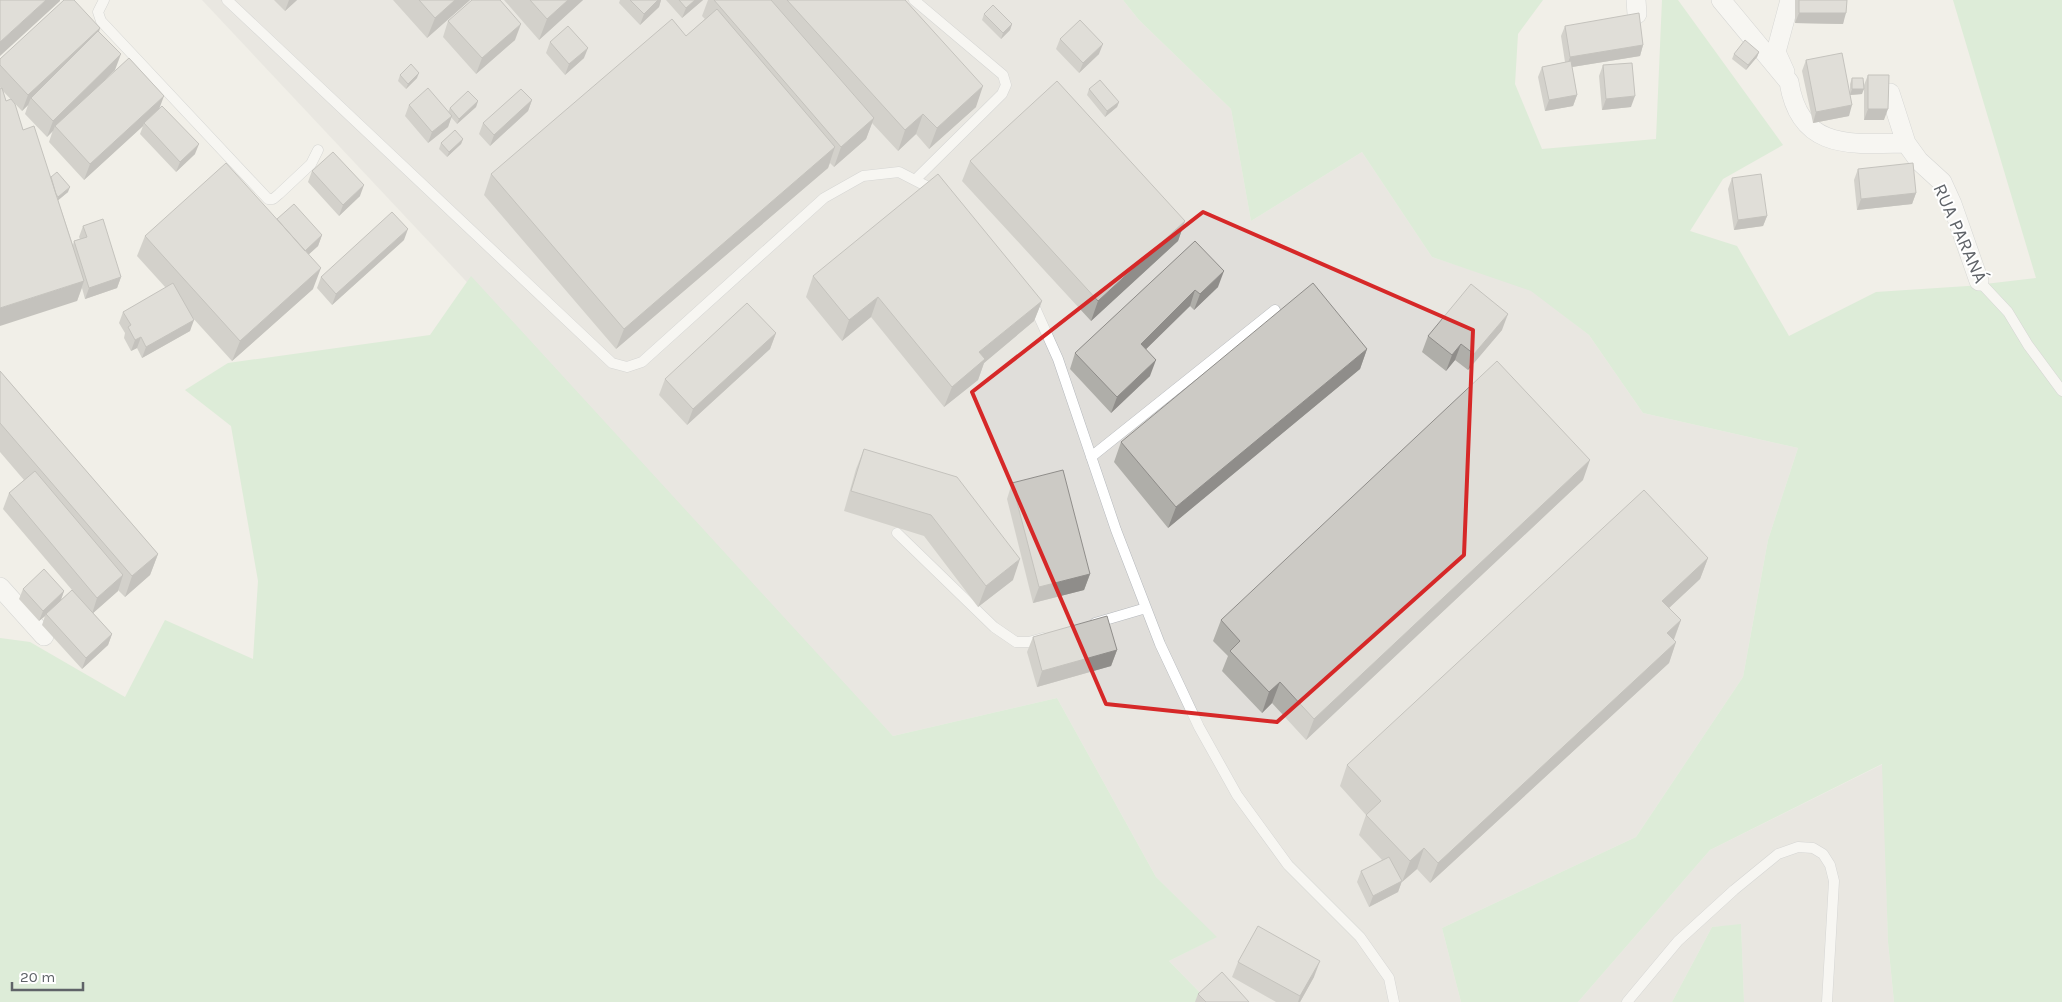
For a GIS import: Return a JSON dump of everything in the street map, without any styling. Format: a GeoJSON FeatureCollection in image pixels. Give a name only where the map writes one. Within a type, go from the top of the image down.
{"type":"FeatureCollection","features":[{"type":"Feature","properties":{"kind":"street"},"geometry":{"type":"LineString","coordinates":[[1721,0],[1789,82]]}},
{"type":"Feature","properties":{"kind":"street"},"geometry":{"type":"LineString","coordinates":[[1790,0],[1776,52],[1789,82],[1791,94],[1803,118],[1817,133],[1832,141],[1862,144],[1906,143]]}},
{"type":"Feature","properties":{"kind":"street","name":"RUA PARANÁ"},"geometry":{"type":"LineString","coordinates":[[1890,93],[1906,143],[1919,161],[1942,182],[1952,204],[1978,281]]}},
{"type":"Feature","properties":{"kind":"street"},"geometry":{"type":"LineString","coordinates":[[0,587],[44,636]]}},
{"type":"Feature","properties":{"kind":"lane"},"geometry":{"type":"LineString","coordinates":[[104,0],[98,12],[101,21],[268,199],[273,199],[311,164],[318,150]]}},
{"type":"Feature","properties":{"kind":"lane"},"geometry":{"type":"LineString","coordinates":[[227,0],[612,363],[627,367],[642,362],[824,198],[863,176],[899,172],[942,194]]}},
{"type":"Feature","properties":{"kind":"lane"},"geometry":{"type":"LineString","coordinates":[[914,0],[1004,75],[1006,84],[1002,94],[915,180]]}},
{"type":"Feature","properties":{"kind":"lane","name":"RUA PARANÁ"},"geometry":{"type":"LineString","coordinates":[[1978,281],[2008,312],[2028,345],[2062,391]]}},
{"type":"Feature","properties":{"kind":"lane"},"geometry":{"type":"LineString","coordinates":[[1026,294],[1058,359],[1091,458],[1160,644],[1199,726],[1237,795],[1288,866],[1360,938],[1390,978],[1394,1002]]}},
{"type":"Feature","properties":{"kind":"lane"},"geometry":{"type":"LineString","coordinates":[[1091,458],[1275,310]]}},
{"type":"Feature","properties":{"kind":"lane"},"geometry":{"type":"LineString","coordinates":[[897,533],[994,627],[1016,642],[1029,642],[1056,634]]}},
{"type":"Feature","properties":{"kind":"lane"},"geometry":{"type":"LineString","coordinates":[[1083,626],[1146,608]]}},
{"type":"Feature","properties":{"kind":"lane"},"geometry":{"type":"LineString","coordinates":[[1627,1002],[1678,942],[1720,903],[1778,854],[1798,847],[1813,848],[1823,854],[1830,865],[1834,881],[1827,1002]]}},
{"type":"Feature","properties":{"kind":"highlighted area"},"geometry":{"type":"Polygon","coordinates":[[[1203,212],[1473,330],[1464,555],[1277,722],[1106,704],[972,392],[1203,212]]]}},
{"type":"Feature","properties":{"kind":"shaded area"},"geometry":{"type":"Polygon","coordinates":[[[202,0],[1123,0],[1139,20],[1231,109],[1251,221],[1362,152],[1432,257],[1531,290],[1589,335],[1643,413],[1798,448],[1768,540],[1743,677],[1636,837],[1442,928],[1461,1002],[1209,1002],[1169,961],[1216,937],[1156,877],[1057,698],[893,736],[202,0]]]}},
{"type":"Feature","properties":{"kind":"shaded area"},"geometry":{"type":"Polygon","coordinates":[[[1883,764],[1888,942],[1894,1002],[1744,1002],[1741,925],[1712,927],[1672,1002],[1578,1002],[1710,850],[1883,764]]]}},
{"type":"Feature","properties":{"kind":"green space"},"geometry":{"type":"Polygon","coordinates":[[[1123,0],[1543,0],[1518,34],[1515,84],[1542,149],[1656,139],[1662,0],[1678,0],[1783,145],[1723,179],[1690,231],[1737,246],[1789,336],[1876,292],[1968,286],[2036,278],[1953,0],[2062,0],[2062,1002],[1894,1002],[1888,942],[1882,764],[1710,850],[1578,1002],[1461,1002],[1442,928],[1636,837],[1743,677],[1768,540],[1798,448],[1643,413],[1589,335],[1531,291],[1432,257],[1362,152],[1251,221],[1231,109],[1139,20],[1123,0]]]}},
{"type":"Feature","properties":{"kind":"green space"},"geometry":{"type":"Polygon","coordinates":[[[471,276],[893,736],[1057,698],[1156,877],[1217,937],[1169,961],[1209,1002],[0,1002],[0,638],[30,642],[125,697],[165,620],[253,659],[258,581],[231,426],[185,390],[228,363],[430,335],[471,276]]]}},
{"type":"Feature","properties":{"kind":"green space"},"geometry":{"type":"Polygon","coordinates":[[[1741,924],[1744,1002],[1672,1002],[1712,927],[1741,924]]]}},
{"type":"Feature","properties":{"kind":"building"},"geometry":{"type":"Polygon","coordinates":[[[0,0],[46,0],[0,42],[0,0]]]}},
{"type":"Feature","properties":{"kind":"building"},"geometry":{"type":"Polygon","coordinates":[[[64,0],[74,0],[100,28],[28,95],[0,65],[0,59],[64,0]]]}},
{"type":"Feature","properties":{"kind":"building"},"geometry":{"type":"Polygon","coordinates":[[[419,0],[455,0],[435,18],[419,0]]]}},
{"type":"Feature","properties":{"kind":"building"},"geometry":{"type":"Polygon","coordinates":[[[472,0],[500,0],[521,24],[482,58],[448,21],[472,0]]]}},
{"type":"Feature","properties":{"kind":"building"},"geometry":{"type":"Polygon","coordinates":[[[530,0],[568,0],[547,19],[530,0]]]}},
{"type":"Feature","properties":{"kind":"building"},"geometry":{"type":"Polygon","coordinates":[[[630,0],[658,0],[644,14],[630,0]]]}},
{"type":"Feature","properties":{"kind":"building"},"geometry":{"type":"Polygon","coordinates":[[[679,0],[695,0],[686,8],[679,0]]]}},
{"type":"Feature","properties":{"kind":"building"},"geometry":{"type":"Polygon","coordinates":[[[714,0],[771,0],[874,118],[841,147],[714,0]]]}},
{"type":"Feature","properties":{"kind":"building"},"geometry":{"type":"Polygon","coordinates":[[[787,0],[905,0],[983,86],[937,128],[923,114],[905,130],[787,0]]]}},
{"type":"Feature","properties":{"kind":"building"},"geometry":{"type":"Polygon","coordinates":[[[1799,0],[1847,0],[1846,13],[1799,13],[1799,0]]]}},
{"type":"Feature","properties":{"kind":"building"},"geometry":{"type":"Polygon","coordinates":[[[993,5],[1012,24],[1003,33],[984,14],[993,5]]]}},
{"type":"Feature","properties":{"kind":"building"},"geometry":{"type":"Polygon","coordinates":[[[717,9],[835,147],[624,329],[491,174],[672,19],[686,36],[717,9]]]}},
{"type":"Feature","properties":{"kind":"building"},"geometry":{"type":"Polygon","coordinates":[[[1639,13],[1643,45],[1570,57],[1565,26],[1639,13]]]}},
{"type":"Feature","properties":{"kind":"building"},"geometry":{"type":"Polygon","coordinates":[[[1080,20],[1103,44],[1083,63],[1060,39],[1080,20]]]}},
{"type":"Feature","properties":{"kind":"building"},"geometry":{"type":"Polygon","coordinates":[[[568,26],[588,48],[569,64],[550,42],[568,26]]]}},
{"type":"Feature","properties":{"kind":"building"},"geometry":{"type":"Polygon","coordinates":[[[98,31],[121,54],[53,121],[31,98],[98,31]]]}},
{"type":"Feature","properties":{"kind":"building"},"geometry":{"type":"Polygon","coordinates":[[[1745,40],[1759,52],[1748,65],[1734,54],[1745,40]]]}},
{"type":"Feature","properties":{"kind":"building"},"geometry":{"type":"Polygon","coordinates":[[[1842,53],[1852,105],[1816,112],[1806,60],[1842,53]]]}},
{"type":"Feature","properties":{"kind":"building"},"geometry":{"type":"Polygon","coordinates":[[[129,58],[164,96],[90,164],[55,126],[129,58]]]}},
{"type":"Feature","properties":{"kind":"building"},"geometry":{"type":"Polygon","coordinates":[[[1571,61],[1577,95],[1549,100],[1542,67],[1571,61]]]}},
{"type":"Feature","properties":{"kind":"building"},"geometry":{"type":"Polygon","coordinates":[[[1632,63],[1635,96],[1606,99],[1603,65],[1632,63]]]}},
{"type":"Feature","properties":{"kind":"building"},"geometry":{"type":"Polygon","coordinates":[[[411,64],[419,73],[408,84],[400,75],[411,64]]]}},
{"type":"Feature","properties":{"kind":"building"},"geometry":{"type":"Polygon","coordinates":[[[1868,75],[1889,75],[1888,109],[1868,109],[1868,75]]]}},
{"type":"Feature","properties":{"kind":"building"},"geometry":{"type":"Polygon","coordinates":[[[1852,78],[1863,78],[1864,89],[1852,89],[1852,78]]]}},
{"type":"Feature","properties":{"kind":"building"},"geometry":{"type":"Polygon","coordinates":[[[1100,80],[1119,102],[1107,111],[1089,89],[1100,80]]]}},
{"type":"Feature","properties":{"kind":"building"},"geometry":{"type":"Polygon","coordinates":[[[1057,81],[1185,221],[1098,301],[970,161],[1057,81]]]}},
{"type":"Feature","properties":{"kind":"building"},"geometry":{"type":"Polygon","coordinates":[[[2,88],[6,101],[11,99],[15,104],[23,130],[34,126],[84,281],[0,308],[0,89],[2,88]]]}},
{"type":"Feature","properties":{"kind":"building"},"geometry":{"type":"Polygon","coordinates":[[[428,88],[452,116],[432,132],[409,105],[428,88]]]}},
{"type":"Feature","properties":{"kind":"building"},"geometry":{"type":"Polygon","coordinates":[[[521,89],[532,100],[494,135],[483,123],[521,89]]]}},
{"type":"Feature","properties":{"kind":"building"},"geometry":{"type":"Polygon","coordinates":[[[468,91],[478,101],[459,119],[450,108],[468,91]]]}},
{"type":"Feature","properties":{"kind":"building"},"geometry":{"type":"Polygon","coordinates":[[[162,106],[199,144],[180,162],[144,123],[162,106]]]}},
{"type":"Feature","properties":{"kind":"building"},"geometry":{"type":"Polygon","coordinates":[[[455,130],[463,139],[449,152],[441,143],[455,130]]]}},
{"type":"Feature","properties":{"kind":"building"},"geometry":{"type":"Polygon","coordinates":[[[333,152],[364,185],[343,205],[312,171],[333,152]]]}},
{"type":"Feature","properties":{"kind":"building"},"geometry":{"type":"Polygon","coordinates":[[[226,163],[321,268],[240,341],[145,236],[226,163]]]}},
{"type":"Feature","properties":{"kind":"building"},"geometry":{"type":"Polygon","coordinates":[[[1913,163],[1916,193],[1861,199],[1858,169],[1913,163]]]}},
{"type":"Feature","properties":{"kind":"building"},"geometry":{"type":"Polygon","coordinates":[[[57,172],[70,187],[58,197],[51,177],[57,172]]]}},
{"type":"Feature","properties":{"kind":"building"},"geometry":{"type":"Polygon","coordinates":[[[938,174],[1042,301],[979,352],[985,359],[952,387],[878,297],[849,320],[813,276],[938,174]]]}},
{"type":"Feature","properties":{"kind":"building"},"geometry":{"type":"Polygon","coordinates":[[[1761,174],[1767,216],[1738,220],[1732,178],[1761,174]]]}},
{"type":"Feature","properties":{"kind":"building"},"geometry":{"type":"Polygon","coordinates":[[[294,204],[322,235],[305,251],[277,219],[294,204]]]}},
{"type":"Feature","properties":{"kind":"building"},"geometry":{"type":"Polygon","coordinates":[[[392,212],[408,229],[336,294],[321,277],[392,212]]]}},
{"type":"Feature","properties":{"kind":"building"},"geometry":{"type":"Polygon","coordinates":[[[103,219],[121,277],[89,288],[74,241],[87,237],[83,226],[103,219]]]}},
{"type":"Feature","properties":{"kind":"building"},"geometry":{"type":"Polygon","coordinates":[[[1195,241],[1224,271],[1200,294],[1195,290],[1141,344],[1156,360],[1117,397],[1075,353],[1195,241]]]}},
{"type":"Feature","properties":{"kind":"building"},"geometry":{"type":"Polygon","coordinates":[[[173,283],[194,320],[146,347],[141,337],[135,340],[128,327],[131,325],[123,312],[173,283]]]}},
{"type":"Feature","properties":{"kind":"building"},"geometry":{"type":"Polygon","coordinates":[[[1313,283],[1367,349],[1176,507],[1121,442],[1313,283]]]}},
{"type":"Feature","properties":{"kind":"building"},"geometry":{"type":"Polygon","coordinates":[[[1471,284],[1508,314],[1474,354],[1461,344],[1452,355],[1428,336],[1471,284]]]}},
{"type":"Feature","properties":{"kind":"building"},"geometry":{"type":"Polygon","coordinates":[[[747,303],[776,333],[693,409],[665,379],[747,303]]]}},
{"type":"Feature","properties":{"kind":"building"},"geometry":{"type":"Polygon","coordinates":[[[1497,361],[1590,460],[1314,719],[1280,682],[1269,692],[1230,651],[1240,641],[1221,620],[1497,361]]]}},
{"type":"Feature","properties":{"kind":"building"},"geometry":{"type":"Polygon","coordinates":[[[0,371],[158,554],[132,576],[0,423],[0,371]]]}},
{"type":"Feature","properties":{"kind":"building"},"geometry":{"type":"Polygon","coordinates":[[[864,449],[957,477],[1020,559],[986,586],[931,515],[851,491],[864,449]]]}},
{"type":"Feature","properties":{"kind":"building"},"geometry":{"type":"Polygon","coordinates":[[[1063,470],[1090,574],[1039,587],[1012,483],[1063,470]]]}},
{"type":"Feature","properties":{"kind":"building"},"geometry":{"type":"Polygon","coordinates":[[[35,471],[123,575],[97,598],[9,493],[35,471]]]}},
{"type":"Feature","properties":{"kind":"building"},"geometry":{"type":"Polygon","coordinates":[[[1644,490],[1708,558],[1662,601],[1681,620],[1667,633],[1676,642],[1438,863],[1424,848],[1410,861],[1366,815],[1381,801],[1347,765],[1644,490]]]}},
{"type":"Feature","properties":{"kind":"building"},"geometry":{"type":"Polygon","coordinates":[[[44,569],[64,591],[43,611],[23,589],[44,569]]]}},
{"type":"Feature","properties":{"kind":"building"},"geometry":{"type":"Polygon","coordinates":[[[72,590],[112,634],[86,658],[46,614],[72,590]]]}},
{"type":"Feature","properties":{"kind":"building"},"geometry":{"type":"Polygon","coordinates":[[[1107,616],[1117,650],[1042,671],[1033,637],[1107,616]]]}},
{"type":"Feature","properties":{"kind":"building"},"geometry":{"type":"Polygon","coordinates":[[[1389,857],[1402,881],[1373,896],[1361,871],[1389,857]]]}},
{"type":"Feature","properties":{"kind":"building"},"geometry":{"type":"Polygon","coordinates":[[[1258,926],[1320,961],[1300,996],[1238,962],[1258,926]]]}},
{"type":"Feature","properties":{"kind":"building"},"geometry":{"type":"Polygon","coordinates":[[[1222,972],[1249,1002],[1206,1002],[1198,994],[1222,972]]]}}]}
